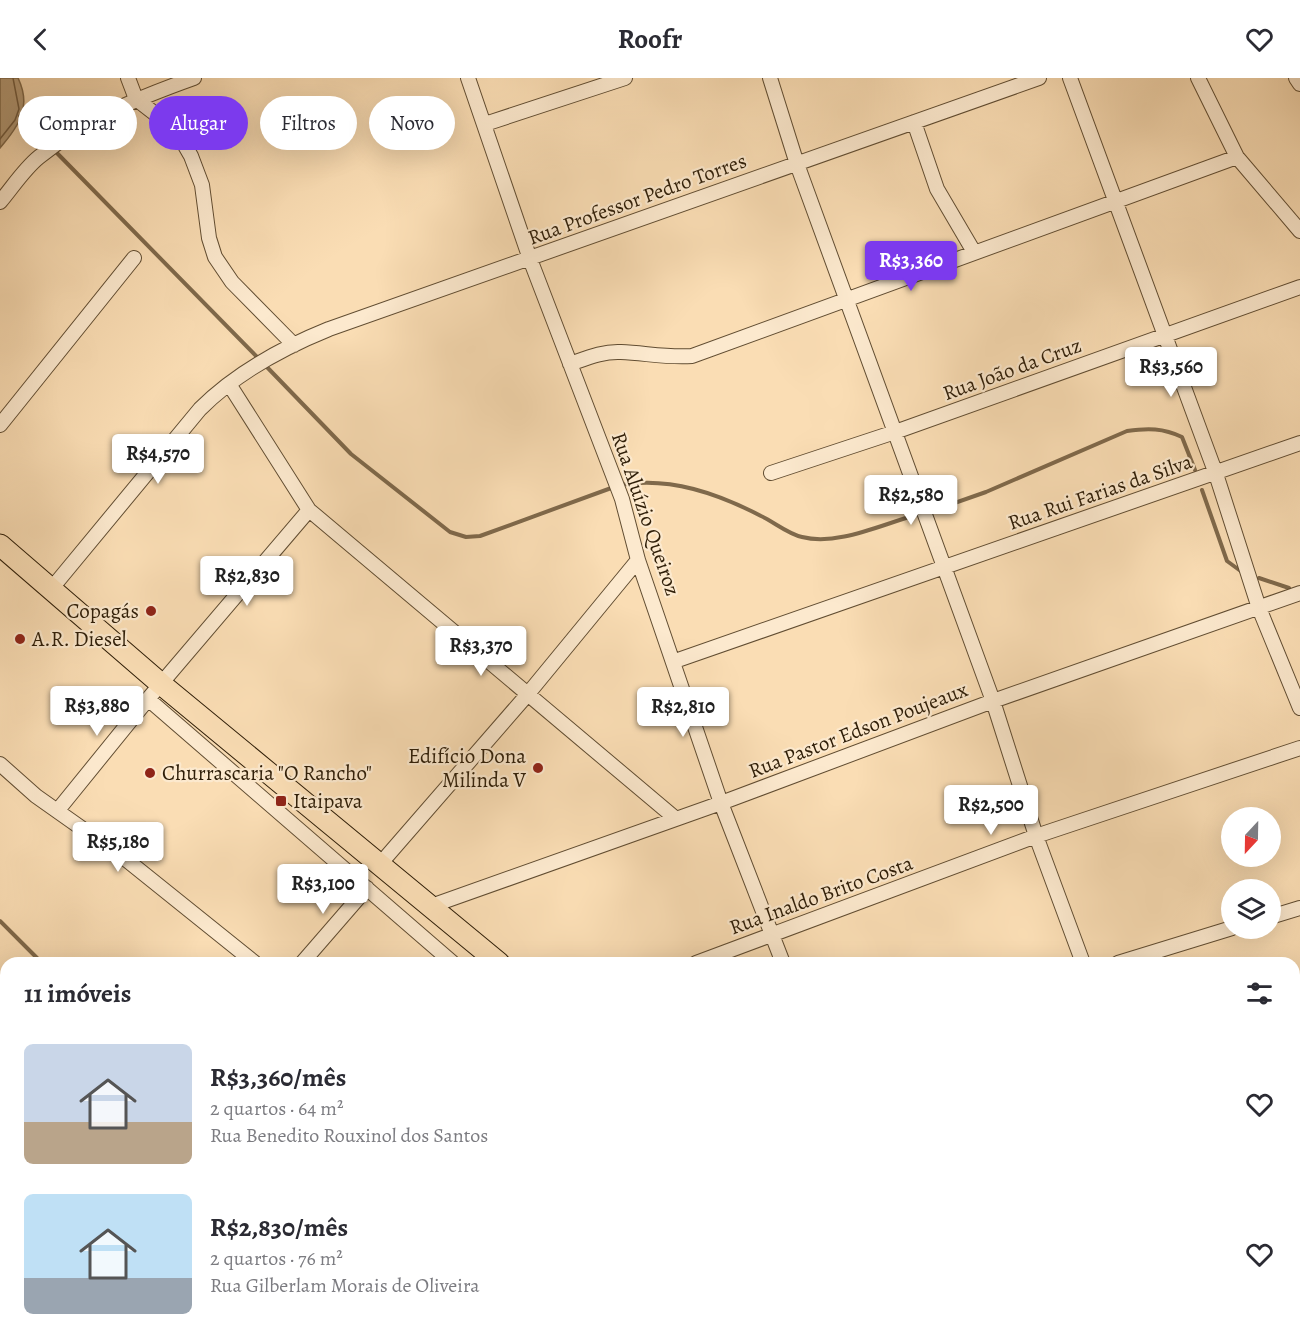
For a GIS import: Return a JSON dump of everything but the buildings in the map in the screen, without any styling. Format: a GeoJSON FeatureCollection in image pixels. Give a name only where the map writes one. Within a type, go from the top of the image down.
{"type":"FeatureCollection","features":[{"type":"Feature","properties":{"kind":"main road"},"geometry":{"type":"LineString","coordinates":[[0,545],[52,588],[154,691],[381,863],[492,957]]}},
{"type":"Feature","properties":{"kind":"street"},"geometry":{"type":"LineString","coordinates":[[128,78],[135,96]]}},
{"type":"Feature","properties":{"kind":"street"},"geometry":{"type":"LineString","coordinates":[[137,99],[194,78]]}},
{"type":"Feature","properties":{"kind":"street","name":"Rua Aluízio Queiroz"},"geometry":{"type":"LineString","coordinates":[[468,78],[530,260],[621,499],[638,560],[675,661],[722,803],[781,957]]}},
{"type":"Feature","properties":{"kind":"street"},"geometry":{"type":"LineString","coordinates":[[485,124],[625,78]]}},
{"type":"Feature","properties":{"kind":"street"},"geometry":{"type":"LineString","coordinates":[[770,78],[797,164],[848,299],[942,567],[993,701],[1036,836],[1081,957]]}},
{"type":"Feature","properties":{"kind":"street","name":"Rua Professor Pedro Torres"},"geometry":{"type":"LineString","coordinates":[[52,588],[200,409],[229,384],[273,355],[329,329],[530,260],[1039,78]]}},
{"type":"Feature","properties":{"kind":"street"},"geometry":{"type":"LineString","coordinates":[[1070,78],[1216,474],[1259,608],[1300,708]]}},
{"type":"Feature","properties":{"kind":"street"},"geometry":{"type":"LineString","coordinates":[[1198,78],[1237,157],[1300,231]]}},
{"type":"Feature","properties":{"kind":"street"},"geometry":{"type":"LineString","coordinates":[[1296,78],[1300,84]]}},
{"type":"Feature","properties":{"kind":"street"},"geometry":{"type":"LineString","coordinates":[[137,100],[176,130],[191,156],[202,185],[209,238],[215,257],[232,282],[294,345]]}},
{"type":"Feature","properties":{"kind":"street"},"geometry":{"type":"LineString","coordinates":[[914,122],[937,189],[974,252]]}},
{"type":"Feature","properties":{"kind":"street"},"geometry":{"type":"LineString","coordinates":[[0,202],[49,150]]}},
{"type":"Feature","properties":{"kind":"street"},"geometry":{"type":"LineString","coordinates":[[570,364],[594,355],[619,351],[675,358],[692,356],[1237,157]]}},
{"type":"Feature","properties":{"kind":"street"},"geometry":{"type":"LineString","coordinates":[[0,425],[134,258]]}},
{"type":"Feature","properties":{"kind":"street","name":"Rua João da Cruz"},"geometry":{"type":"LineString","coordinates":[[771,473],[895,432],[1300,287]]}},
{"type":"Feature","properties":{"kind":"street"},"geometry":{"type":"LineString","coordinates":[[229,384],[309,510],[675,818]]}},
{"type":"Feature","properties":{"kind":"street","name":"Rua Rui Farias da Silva"},"geometry":{"type":"LineString","coordinates":[[675,661],[1300,443]]}},
{"type":"Feature","properties":{"kind":"street"},"geometry":{"type":"LineString","coordinates":[[58,810],[154,691],[309,510]]}},
{"type":"Feature","properties":{"kind":"street"},"geometry":{"type":"LineString","coordinates":[[381,863],[527,695],[638,560]]}},
{"type":"Feature","properties":{"kind":"street","name":"Rua Pastor Edson Poujeaux"},"geometry":{"type":"LineString","coordinates":[[431,906],[722,803],[993,701],[1300,593]]}},
{"type":"Feature","properties":{"kind":"street"},"geometry":{"type":"LineString","coordinates":[[154,691],[367,888],[446,957]]}},
{"type":"Feature","properties":{"kind":"street","name":"Rua Inaldo Brito Costa"},"geometry":{"type":"LineString","coordinates":[[713,957],[1036,836],[1300,748]]}},
{"type":"Feature","properties":{"kind":"street"},"geometry":{"type":"LineString","coordinates":[[0,764],[22,786],[128,861],[248,957]]}},
{"type":"Feature","properties":{"kind":"street"},"geometry":{"type":"LineString","coordinates":[[307,957],[367,888]]}},
{"type":"Feature","properties":{"kind":"street"},"geometry":{"type":"LineString","coordinates":[[1281,914],[1300,908]]}},
{"type":"Feature","properties":{"kind":"street"},"geometry":{"type":"LineString","coordinates":[[1138,957],[1221,931]]}},
{"type":"Feature","properties":{"kind":"water"},"geometry":{"type":"Polygon","coordinates":[[[0,78],[18,78],[24,96],[18,96],[18,124],[0,148],[0,78]]]}},
{"type":"Feature","properties":{"kind":"waterway"},"geometry":{"type":"LineString","coordinates":[[54,150],[259,359]]}},
{"type":"Feature","properties":{"kind":"waterway"},"geometry":{"type":"LineString","coordinates":[[264,364],[351,454],[450,532],[466,537],[480,536],[614,487]]}},
{"type":"Feature","properties":{"kind":"waterway"},"geometry":{"type":"LineString","coordinates":[[929,512],[986,492],[1127,431],[1155,430],[1182,437],[1195,470]]}},
{"type":"Feature","properties":{"kind":"waterway"},"geometry":{"type":"LineString","coordinates":[[621,485],[658,483],[694,489],[745,508],[786,531],[815,539],[844,537],[913,516]]}},
{"type":"Feature","properties":{"kind":"waterway"},"geometry":{"type":"LineString","coordinates":[[1202,490],[1227,561],[1242,572]]}},
{"type":"Feature","properties":{"kind":"waterway"},"geometry":{"type":"LineString","coordinates":[[1259,578],[1289,588]]}},
{"type":"Feature","properties":{"kind":"waterway"},"geometry":{"type":"LineString","coordinates":[[0,921],[36,957]]}},
{"type":"Feature","properties":{"kind":"place","name":"Copagás"},"geometry":{"type":"Point","coordinates":[151,611]}},
{"type":"Feature","properties":{"kind":"place","name":"A.R. Diesel"},"geometry":{"type":"Point","coordinates":[20,639]}},
{"type":"Feature","properties":{"kind":"place","name":"Edifício Dona Milinda V"},"geometry":{"type":"Point","coordinates":[538,768]}},
{"type":"Feature","properties":{"kind":"place","name":"Churrascaria \"O Rancho\""},"geometry":{"type":"Point","coordinates":[150,773]}},
{"type":"Feature","properties":{"kind":"place","name":"Itaipava"},"geometry":{"type":"Point","coordinates":[281,801]}}]}
